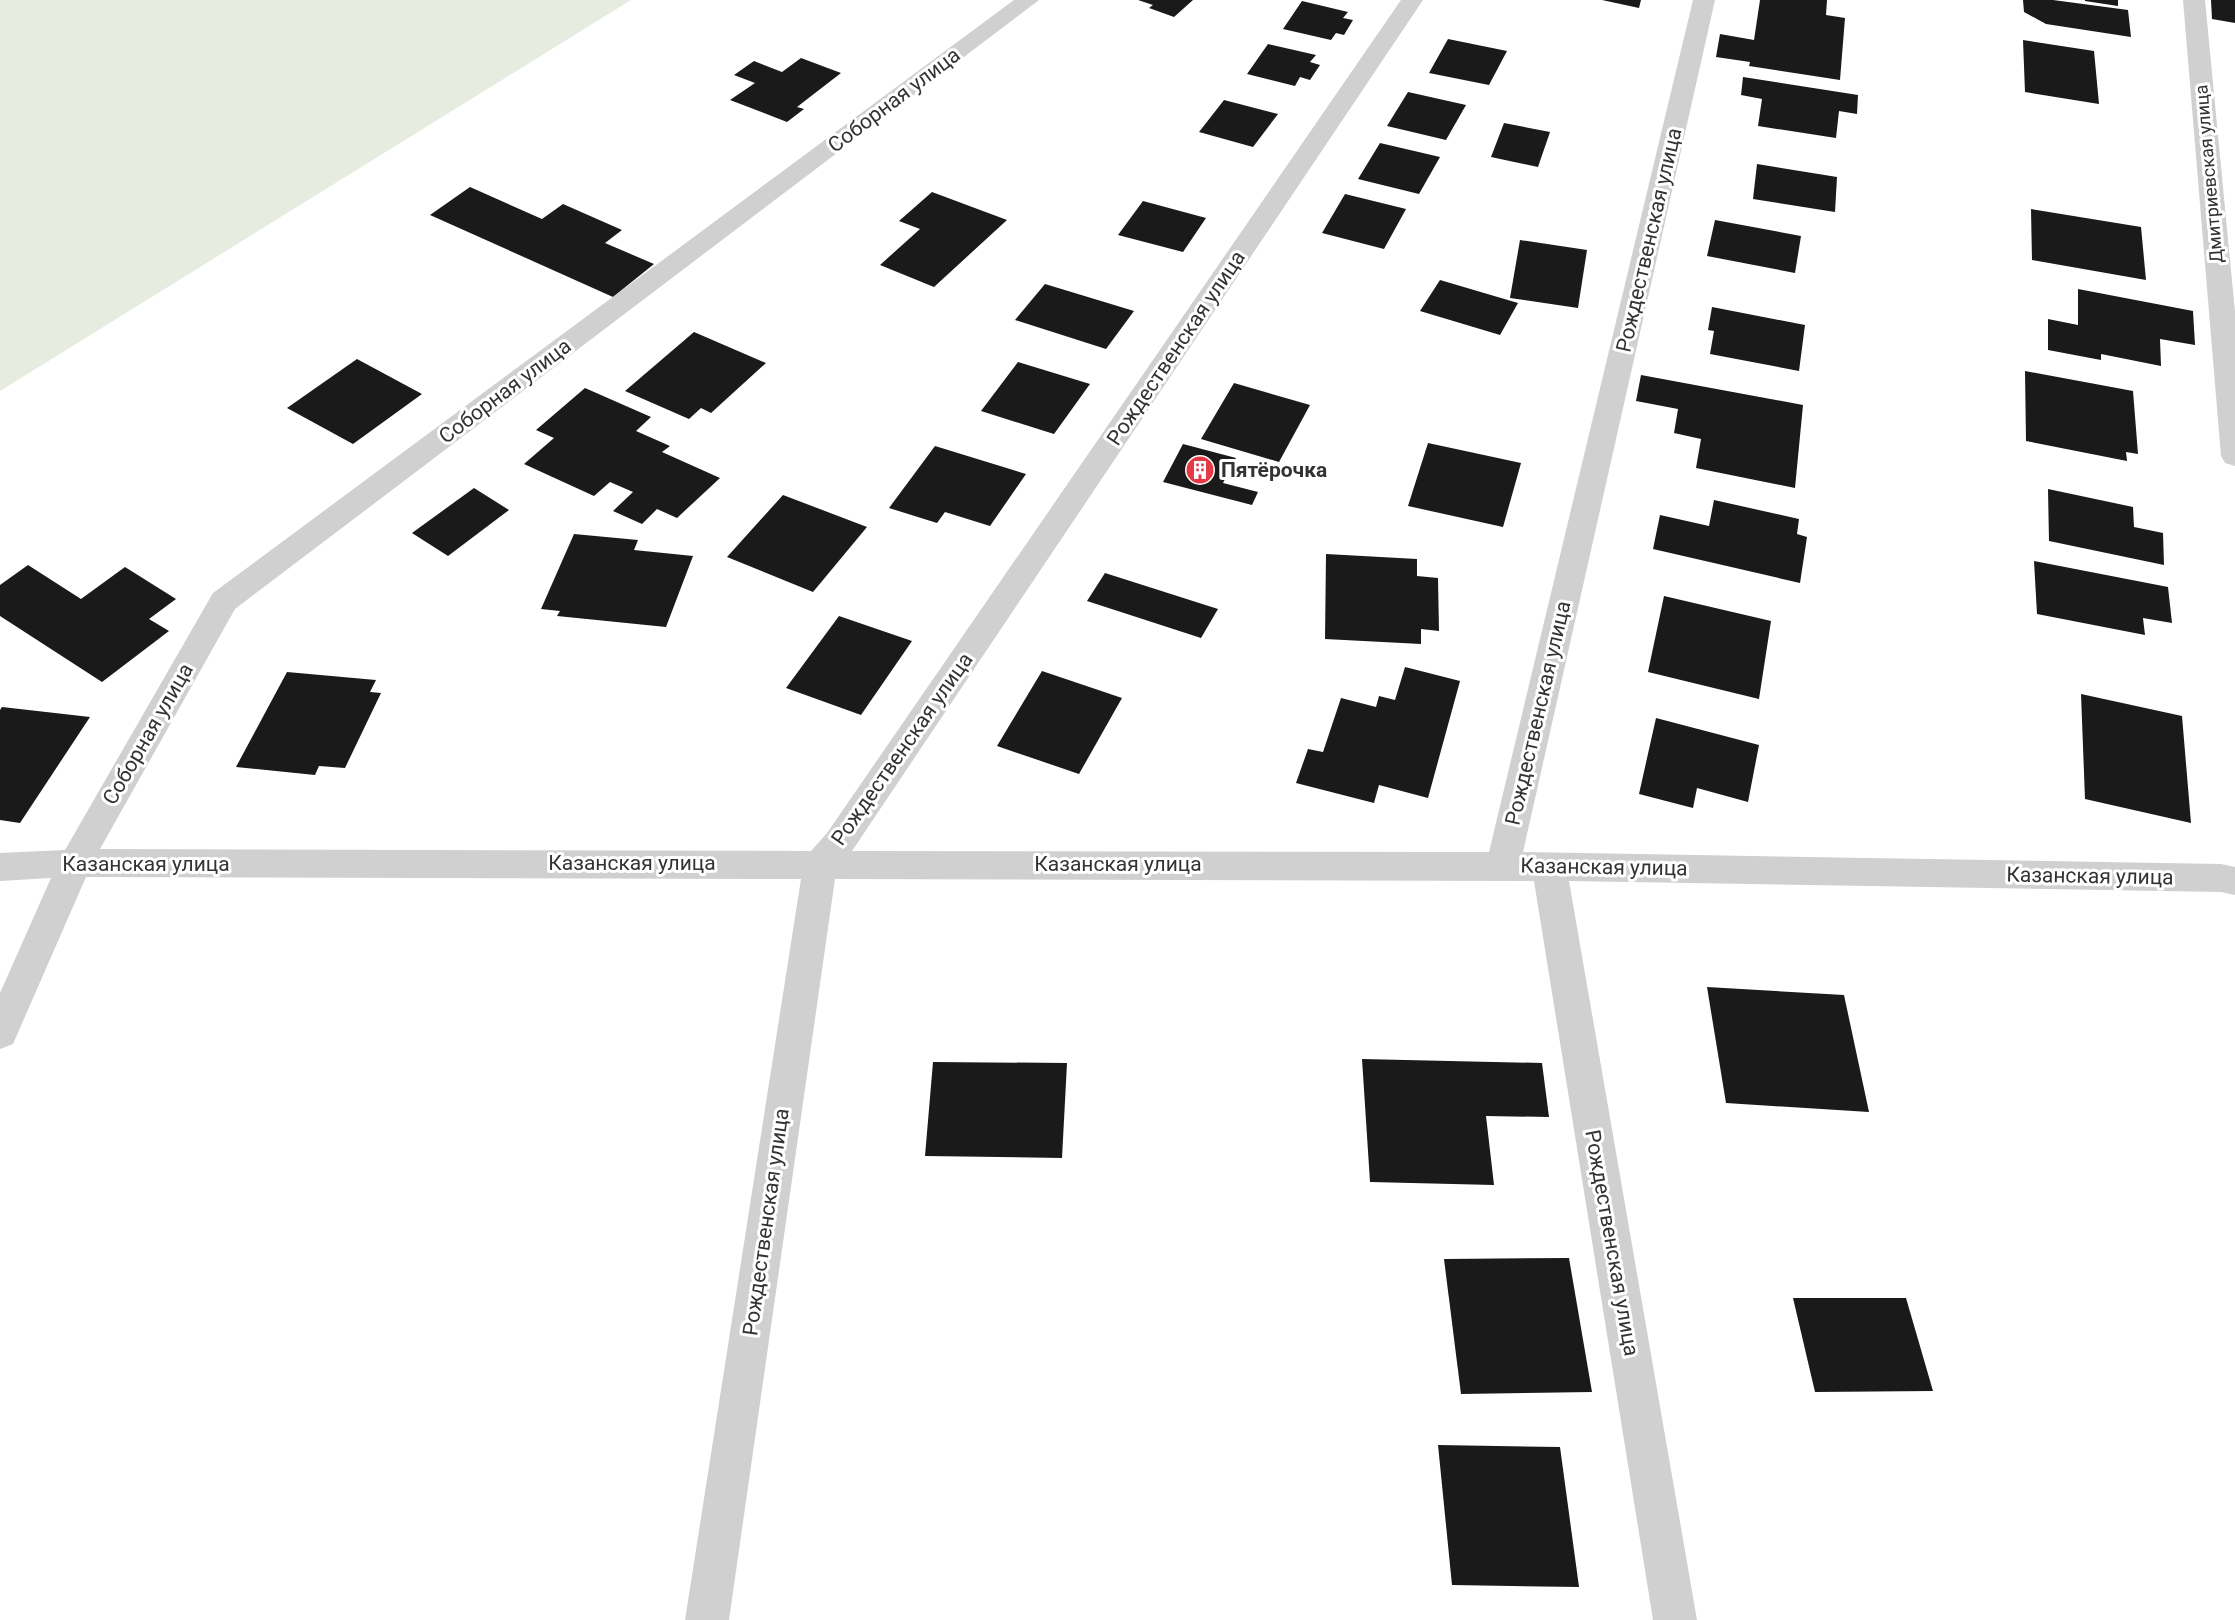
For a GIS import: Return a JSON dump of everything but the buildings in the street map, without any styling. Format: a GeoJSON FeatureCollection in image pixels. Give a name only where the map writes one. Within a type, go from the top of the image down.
{"type":"FeatureCollection","features":[{"type":"Feature","properties":{"kind":"street","name":"Соборная улица"},"geometry":{"type":"LineString","coordinates":[[0,1034],[75,863],[224,601],[1028,0]]}},
{"type":"Feature","properties":{"kind":"street","name":"Рождественская улица"},"geometry":{"type":"LineString","coordinates":[[707,1620],[820,863],[839,843],[1412,0]]}},
{"type":"Feature","properties":{"kind":"street","name":"Рождественская улица"},"geometry":{"type":"LineString","coordinates":[[1503,866],[1704,0]]}},
{"type":"Feature","properties":{"kind":"street","name":"Дмитриевская улица"},"geometry":{"type":"LineString","coordinates":[[2194,0],[2235,456]]}},
{"type":"Feature","properties":{"kind":"street","name":"Казанская улица"},"geometry":{"type":"LineString","coordinates":[[0,867],[75,863],[1549,866],[2209,878],[2235,881]]}},
{"type":"Feature","properties":{"kind":"street","name":"Рождественская улица"},"geometry":{"type":"LineString","coordinates":[[1549,866],[1675,1620]]}},
{"type":"Feature","properties":{"kind":"shaded area"},"geometry":{"type":"Polygon","coordinates":[[[0,0],[631,0],[0,391],[0,0]]]}},
{"type":"Feature","properties":{"kind":"place","name":"Пятёрочка"},"geometry":{"type":"Point","coordinates":[1200,470]}}]}
